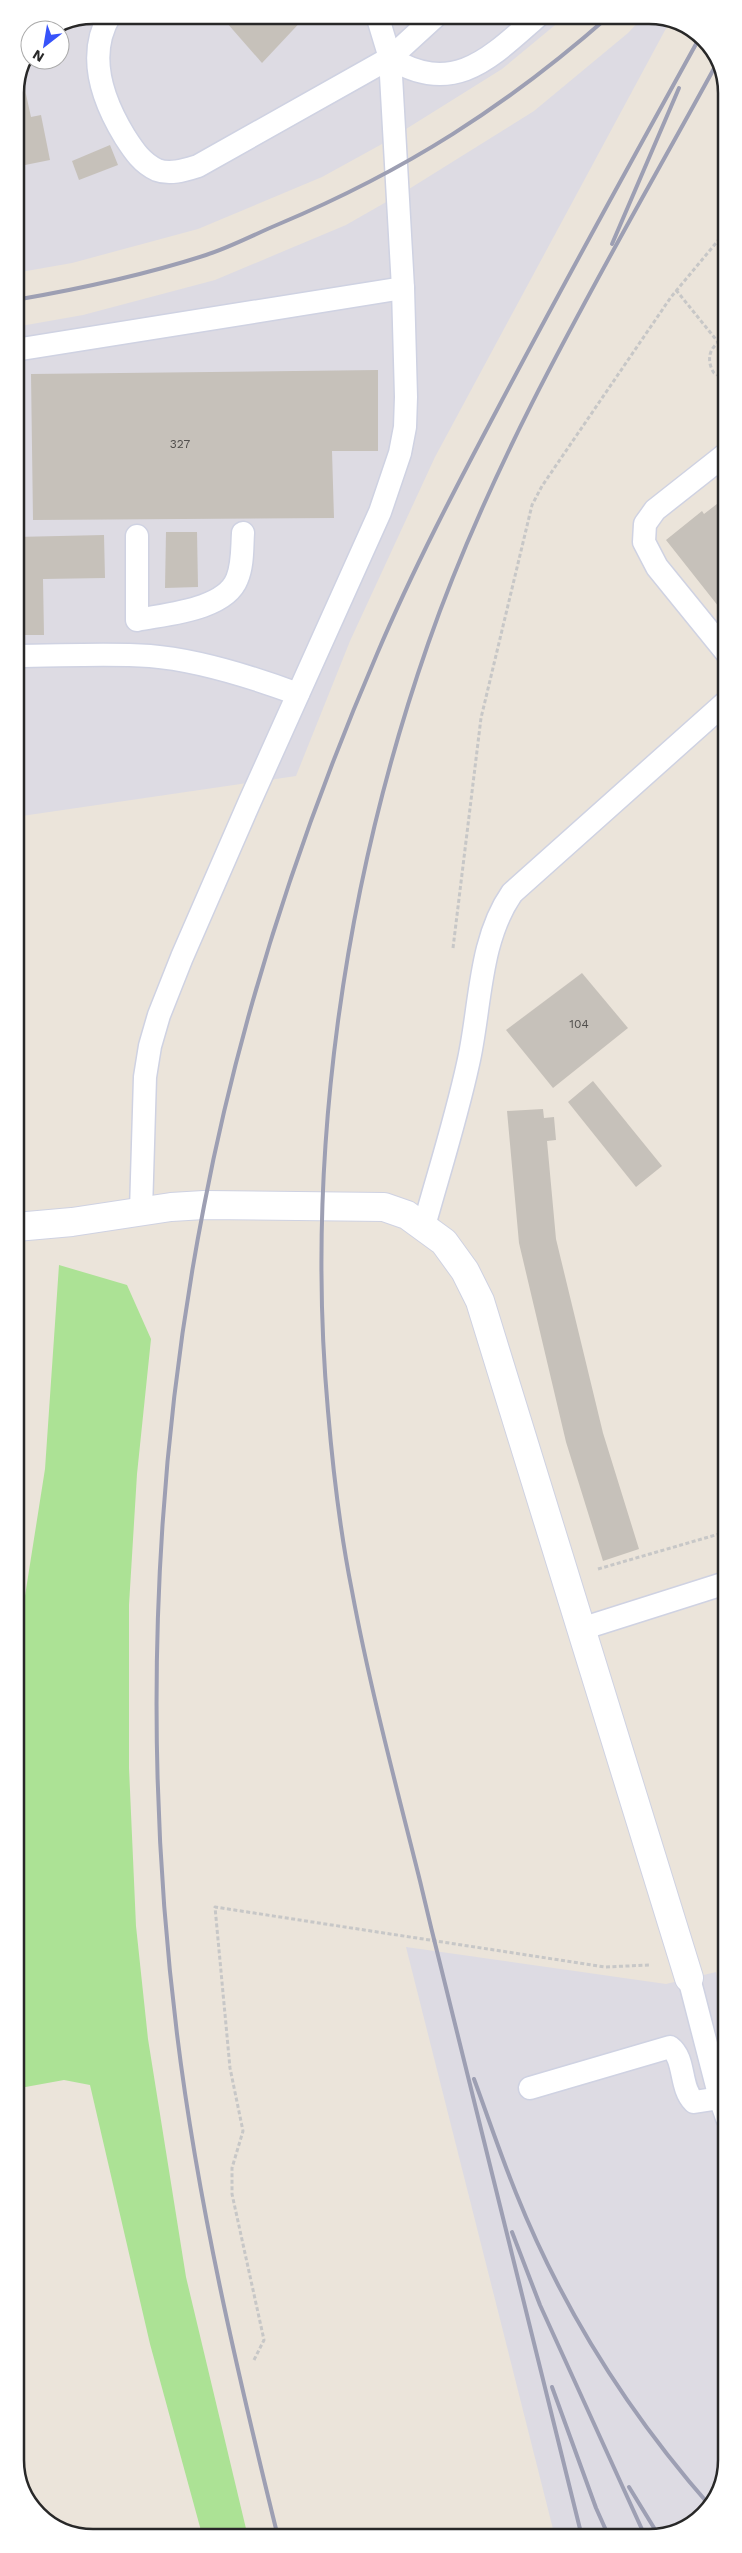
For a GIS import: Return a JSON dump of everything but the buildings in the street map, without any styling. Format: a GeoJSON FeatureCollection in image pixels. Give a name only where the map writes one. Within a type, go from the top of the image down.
{"type":"FeatureCollection","features":[{"type":"Feature","properties":{"kind":"street"},"geometry":{"type":"LineString","coordinates":[[24,1226],[204,1205],[373,1205],[394,1210],[424,1226],[456,1256],[480,1301],[687,1971]]}},
{"type":"Feature","properties":{"kind":"lane"},"geometry":{"type":"LineString","coordinates":[[106,24],[101,36],[98,58],[103,93],[118,125],[136,154],[158,170],[172,172],[198,166],[390,58],[427,24]]}},
{"type":"Feature","properties":{"kind":"lane"},"geometry":{"type":"LineString","coordinates":[[141,1211],[143,1108],[150,1046],[182,957],[380,512],[400,453],[405,427],[406,397],[403,288],[390,58],[380,24]]}},
{"type":"Feature","properties":{"kind":"lane"},"geometry":{"type":"LineString","coordinates":[[390,58],[415,72],[426,75],[439,76],[464,70],[486,58],[528,24]]}},
{"type":"Feature","properties":{"kind":"lane"},"geometry":{"type":"LineString","coordinates":[[24,349],[403,288]]}},
{"type":"Feature","properties":{"kind":"lane"},"geometry":{"type":"LineString","coordinates":[[718,460],[655,510],[646,524],[644,542],[658,567],[718,642]]}},
{"type":"Feature","properties":{"kind":"lane"},"geometry":{"type":"LineString","coordinates":[[137,620],[199,607],[230,592],[237,580],[241,565],[242,533]]}},
{"type":"Feature","properties":{"kind":"lane"},"geometry":{"type":"LineString","coordinates":[[137,536],[138,656]]}},
{"type":"Feature","properties":{"kind":"lane"},"geometry":{"type":"LineString","coordinates":[[24,656],[138,656],[190,662],[298,694]]}},
{"type":"Feature","properties":{"kind":"lane"},"geometry":{"type":"LineString","coordinates":[[424,1226],[468,1065],[492,933],[505,904],[512,893],[718,709]]}},
{"type":"Feature","properties":{"kind":"lane"},"geometry":{"type":"LineString","coordinates":[[581,1628],[718,1585]]}},
{"type":"Feature","properties":{"kind":"lane"},"geometry":{"type":"LineString","coordinates":[[687,1971],[718,2080]]}},
{"type":"Feature","properties":{"kind":"lane"},"geometry":{"type":"LineString","coordinates":[[530,2088],[670,2048],[676,2052],[688,2096],[694,2102],[718,2104]]}},
{"type":"Feature","properties":{"kind":"path"},"geometry":{"type":"LineString","coordinates":[[452,950],[481,718],[532,505],[542,486],[676,290],[718,240]]}},
{"type":"Feature","properties":{"kind":"path"},"geometry":{"type":"LineString","coordinates":[[676,290],[718,342],[711,350],[710,363],[714,373],[718,375]]}},
{"type":"Feature","properties":{"kind":"path"},"geometry":{"type":"LineString","coordinates":[[558,1552],[582,1553],[590,1566],[599,1570],[718,1534]]}},
{"type":"Feature","properties":{"kind":"path"},"geometry":{"type":"LineString","coordinates":[[254,2360],[264,2340],[232,2194],[232,2168],[243,2131],[230,2068],[215,1907],[604,1967],[687,1971]]}},
{"type":"Feature","properties":{"kind":"shaded area"},"geometry":{"type":"Polygon","coordinates":[[[556,24],[502,69],[382,144],[322,177],[198,229],[72,263],[24,271],[25,80],[28,70],[70,70],[70,28],[80,25],[556,24]]]}},
{"type":"Feature","properties":{"kind":"shaded area"},"geometry":{"type":"Polygon","coordinates":[[[636,24],[667,27],[435,457],[350,641],[296,776],[24,816],[24,325],[83,315],[215,280],[346,225],[409,189],[534,111],[636,24]]]}},
{"type":"Feature","properties":{"kind":"shaded area"},"geometry":{"type":"Polygon","coordinates":[[[406,1947],[666,1984],[716,1972],[718,1982],[718,2469],[715,2482],[704,2502],[695,2512],[675,2524],[662,2528],[553,2529],[406,1947]]]}},
{"type":"Feature","properties":{"kind":"green space"},"geometry":{"type":"Polygon","coordinates":[[[59,1265],[127,1285],[151,1339],[137,1474],[129,1605],[129,1768],[136,1926],[148,2039],[186,2277],[246,2529],[201,2529],[150,2344],[90,2085],[64,2080],[24,2087],[24,1602],[45,1469],[59,1265]]]}},
{"type":"Feature","properties":{"kind":"railway"},"geometry":{"type":"LineString","coordinates":[[24,298],[111,281],[206,255],[325,204],[412,159],[453,134],[532,79],[600,24]]}},
{"type":"Feature","properties":{"kind":"railway"},"geometry":{"type":"LineString","coordinates":[[276,2529],[248,2412],[207,2224],[177,2034],[166,1931],[159,1827],[158,1619],[163,1515],[173,1411],[186,1308],[219,1135],[255,995],[298,857],[349,721],[391,622],[451,498],[549,313],[697,43]]}},
{"type":"Feature","properties":{"kind":"railway"},"geometry":{"type":"LineString","coordinates":[[580,2529],[384,1736],[348,1569],[340,1524],[332,1456],[322,1315],[322,1217],[327,1120],[338,1022],[353,925],[374,830],[399,736],[428,644],[457,568],[523,420],[599,276],[714,69]]}},
{"type":"Feature","properties":{"kind":"railway"},"geometry":{"type":"LineString","coordinates":[[612,244],[679,88]]}},
{"type":"Feature","properties":{"kind":"railway"},"geometry":{"type":"LineString","coordinates":[[474,2079],[510,2179],[554,2278],[576,2318],[625,2397],[652,2435],[705,2500]]}},
{"type":"Feature","properties":{"kind":"railway"},"geometry":{"type":"LineString","coordinates":[[512,2232],[540,2305],[642,2529]]}},
{"type":"Feature","properties":{"kind":"railway"},"geometry":{"type":"LineString","coordinates":[[552,2387],[605,2529]]}},
{"type":"Feature","properties":{"kind":"railway"},"geometry":{"type":"LineString","coordinates":[[629,2487],[654,2529]]}}]}
